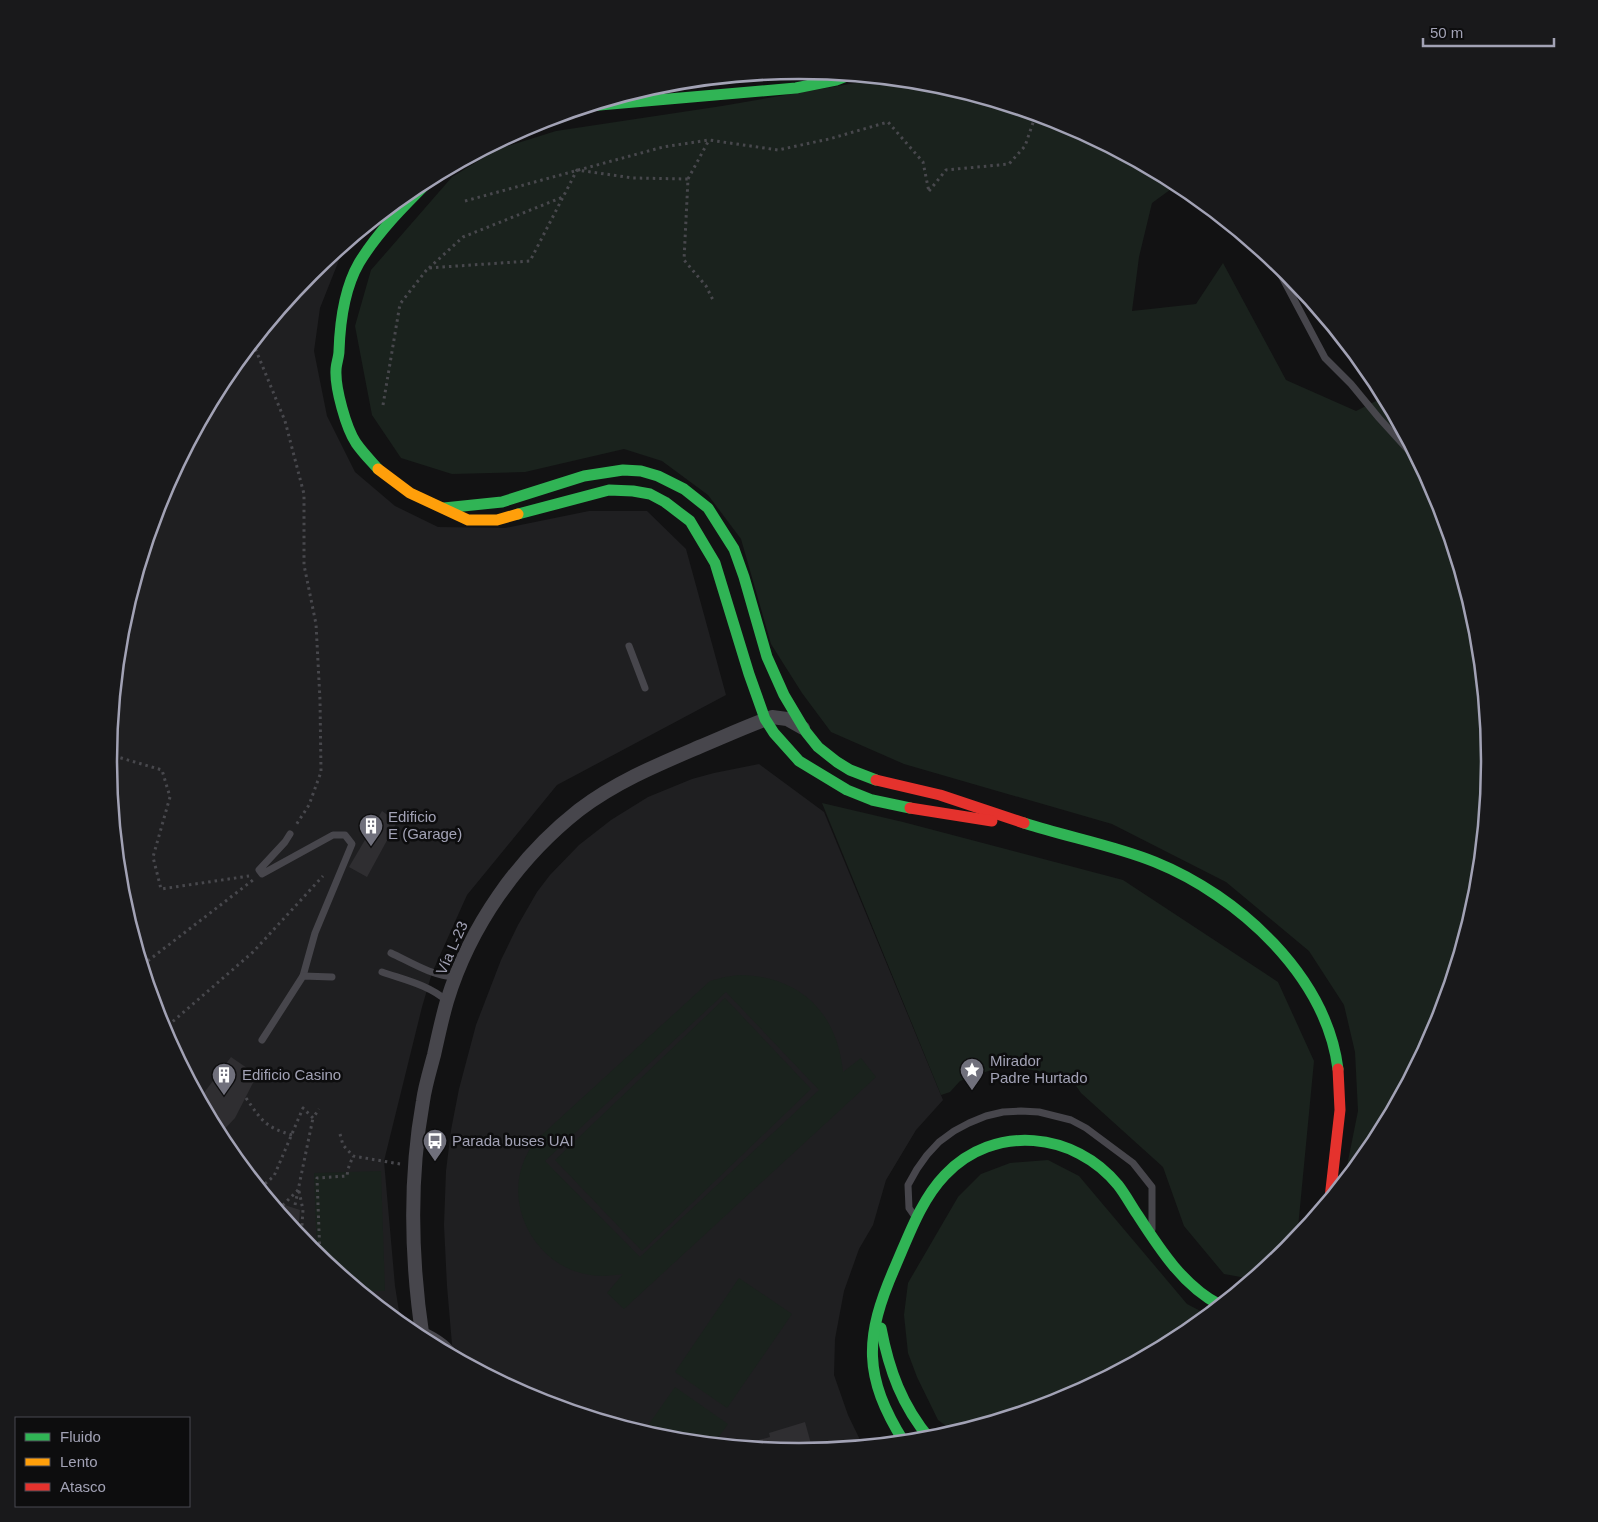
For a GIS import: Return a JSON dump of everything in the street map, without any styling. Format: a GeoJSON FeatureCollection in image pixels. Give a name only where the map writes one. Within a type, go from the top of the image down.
{"type":"FeatureCollection","features":[{"type":"Feature","properties":{"kind":"main road"},"geometry":{"type":"LineString","coordinates":[[624,101],[796,88],[836,80]]}},
{"type":"Feature","properties":{"kind":"main road"},"geometry":{"type":"LineString","coordinates":[[406,204],[379,235],[359,263],[348,287],[339,333],[339,353],[336,370],[337,386],[342,407],[355,441],[366,456],[387,476],[410,493],[468,520],[497,520],[609,490],[650,494],[665,502],[690,521],[715,562],[744,659],[765,719],[774,733],[799,761],[824,778],[872,800],[919,810],[1045,830]]}},
{"type":"Feature","properties":{"kind":"main road"},"geometry":{"type":"LineString","coordinates":[[444,508],[486,505],[508,500],[597,472],[628,471],[653,474],[679,486],[708,508],[735,551],[764,646],[781,690],[803,729],[820,749],[839,764],[861,775],[893,785],[939,794],[1045,830],[1157,862],[1198,882],[1227,900],[1273,942],[1288,959],[1312,993],[1328,1026],[1338,1063],[1340,1095],[1331,1187]]}},
{"type":"Feature","properties":{"kind":"main road"},"geometry":{"type":"LineString","coordinates":[[900,1435],[886,1412],[875,1381],[872,1362],[872,1344],[880,1308],[888,1282],[916,1219],[937,1184],[960,1162],[988,1146],[1020,1140],[1036,1140],[1068,1147],[1096,1163],[1119,1186],[1175,1269],[1203,1296],[1214,1302]]}},
{"type":"Feature","properties":{"kind":"main road"},"geometry":{"type":"LineString","coordinates":[[880,1308],[884,1345],[893,1380],[909,1412],[923,1431]]}},
{"type":"Feature","properties":{"kind":"street"},"geometry":{"type":"LineString","coordinates":[[765,719],[777,708],[781,690]]}},
{"type":"Feature","properties":{"kind":"street","name":"Vía L-23"},"geometry":{"type":"LineString","coordinates":[[421,1329],[414,1266],[415,1167],[423,1100],[447,1000],[468,949],[482,922],[498,897],[535,850],[580,810],[630,778],[657,764],[765,719],[778,717],[786,719],[803,729]]}},
{"type":"Feature","properties":{"kind":"lane"},"geometry":{"type":"LineString","coordinates":[[1286,284],[1325,358],[1351,384],[1403,445]]}},
{"type":"Feature","properties":{"kind":"lane"},"geometry":{"type":"LineString","coordinates":[[629,646],[645,688]]}},
{"type":"Feature","properties":{"kind":"lane"},"geometry":{"type":"LineString","coordinates":[[262,1040],[303,976],[315,934],[352,844],[345,835],[333,835],[262,874],[259,870],[290,834]]}},
{"type":"Feature","properties":{"kind":"lane"},"geometry":{"type":"LineString","coordinates":[[391,953],[431,972],[443,976],[456,976]]}},
{"type":"Feature","properties":{"kind":"lane"},"geometry":{"type":"LineString","coordinates":[[382,972],[438,992],[447,1000]]}},
{"type":"Feature","properties":{"kind":"lane"},"geometry":{"type":"LineString","coordinates":[[303,976],[332,976]]}},
{"type":"Feature","properties":{"kind":"lane"},"geometry":{"type":"LineString","coordinates":[[916,1219],[908,1208],[908,1185],[927,1155],[954,1131],[969,1123],[986,1116],[1021,1110],[1039,1112],[1071,1120],[1086,1128],[1133,1163],[1152,1187],[1152,1237]]}},
{"type":"Feature","properties":{"kind":"lane"},"geometry":{"type":"LineString","coordinates":[[432,1335],[436,1336],[445,1344]]}},
{"type":"Feature","properties":{"kind":"path"},"geometry":{"type":"LineString","coordinates":[[465,201],[663,147],[709,140],[778,150],[829,139],[888,122],[923,162],[929,192],[946,170],[1009,164],[1025,146],[1034,121]]}},
{"type":"Feature","properties":{"kind":"path"},"geometry":{"type":"LineString","coordinates":[[709,140],[688,179],[684,260],[706,286],[714,302]]}},
{"type":"Feature","properties":{"kind":"path"},"geometry":{"type":"LineString","coordinates":[[577,170],[633,178],[688,179]]}},
{"type":"Feature","properties":{"kind":"path"},"geometry":{"type":"LineString","coordinates":[[428,268],[530,261],[577,170]]}},
{"type":"Feature","properties":{"kind":"path"},"geometry":{"type":"LineString","coordinates":[[383,405],[400,304],[428,268],[463,236],[563,197]]}},
{"type":"Feature","properties":{"kind":"path"},"geometry":{"type":"LineString","coordinates":[[256,349],[285,421],[304,494],[304,565],[316,624],[321,772],[309,805],[290,834]]}},
{"type":"Feature","properties":{"kind":"path"},"geometry":{"type":"LineString","coordinates":[[117,757],[162,770],[170,797],[152,857],[161,889],[262,874]]}},
{"type":"Feature","properties":{"kind":"path"},"geometry":{"type":"LineString","coordinates":[[147,960],[262,874]]}},
{"type":"Feature","properties":{"kind":"path"},"geometry":{"type":"LineString","coordinates":[[170,1024],[253,952],[323,876]]}},
{"type":"Feature","properties":{"kind":"path"},"geometry":{"type":"LineString","coordinates":[[246,1098],[262,1120],[274,1130],[292,1135]]}},
{"type":"Feature","properties":{"kind":"path"},"geometry":{"type":"LineString","coordinates":[[265,1184],[274,1176],[303,1108],[313,1118]]}},
{"type":"Feature","properties":{"kind":"path"},"geometry":{"type":"LineString","coordinates":[[295,1205],[313,1118],[319,1109]]}},
{"type":"Feature","properties":{"kind":"path"},"geometry":{"type":"LineString","coordinates":[[340,1134],[343,1145],[353,1156],[415,1167]]}},
{"type":"Feature","properties":{"kind":"path"},"geometry":{"type":"LineString","coordinates":[[320,1245],[317,1178],[347,1176],[353,1156]]}},
{"type":"Feature","properties":{"kind":"path"},"geometry":{"type":"LineString","coordinates":[[282,1206],[299,1190]]}},
{"type":"Feature","properties":{"kind":"path"},"geometry":{"type":"LineString","coordinates":[[299,1190],[303,1210],[302,1228]]}},
{"type":"Feature","properties":{"kind":"shaded area"},"geometry":{"type":"Polygon","coordinates":[[[861,82],[932,92],[976,102],[1018,115],[1101,149],[1171,189],[1152,203],[1139,257],[1132,311],[1196,304],[1223,263],[1286,380],[1356,411],[1378,400],[1390,420],[1411,459],[1429,500],[1458,584],[1468,628],[1480,716],[1480,806],[1468,894],[1458,938],[1445,980],[1411,1063],[1390,1102],[1347,1166],[1358,1111],[1355,1052],[1344,1005],[1309,951],[1226,882],[1112,824],[904,764],[831,732],[802,693],[771,644],[741,539],[708,495],[662,461],[624,449],[525,472],[452,474],[401,458],[372,415],[355,326],[371,270],[452,177],[498,149],[556,131],[722,106],[861,82]]]}},
{"type":"Feature","properties":{"kind":"shaded area"},"geometry":{"type":"Polygon","coordinates":[[[341,256],[320,308],[314,351],[327,416],[355,472],[395,506],[438,527],[505,528],[589,511],[647,511],[686,549],[726,695],[557,785],[467,895],[432,973],[384,1161],[395,1286],[399,1313],[349,1274],[286,1211],[232,1140],[208,1102],[187,1063],[169,1022],[140,938],[130,894],[118,806],[118,716],[130,628],[140,584],[169,500],[187,459],[208,420],[232,382],[286,311],[341,256]]]}},
{"type":"Feature","properties":{"kind":"shaded area"},"geometry":{"type":"Polygon","coordinates":[[[759,764],[824,812],[943,1100],[916,1130],[886,1180],[873,1225],[859,1249],[844,1291],[835,1339],[834,1375],[848,1415],[860,1440],[799,1443],[754,1442],[666,1430],[622,1420],[538,1391],[497,1373],[452,1348],[444,1225],[446,1171],[451,1130],[459,1089],[476,1025],[501,960],[537,892],[550,875],[579,845],[611,820],[648,797],[692,779],[759,764]]]}},
{"type":"Feature","properties":{"kind":"shaded area"},"geometry":{"type":"Polygon","coordinates":[[[822,803],[903,822],[1123,880],[1278,982],[1314,1061],[1298,1225],[1244,1278],[1224,1274],[1184,1226],[1163,1167],[1081,1093],[1070,1077],[1005,1065],[960,1081],[950,1092],[941,1095],[822,803]]]}},
{"type":"Feature","properties":{"kind":"shaded area"},"geometry":{"type":"Polygon","coordinates":[[[739,975],[761,977],[780,982],[797,990],[812,1001],[824,1015],[833,1032],[843,1072],[861,1058],[876,1077],[624,1309],[607,1293],[623,1274],[595,1276],[568,1268],[540,1248],[530,1234],[523,1218],[519,1201],[518,1183],[522,1166],[534,1142],[710,981],[739,975]],[[726,992],[545,1161],[640,1257],[819,1090],[726,992]]]}},
{"type":"Feature","properties":{"kind":"shaded area"},"geometry":{"type":"Polygon","coordinates":[[[725,998],[811,1089],[642,1251],[555,1160],[725,998]]]}},
{"type":"Feature","properties":{"kind":"shaded area"},"geometry":{"type":"Polygon","coordinates":[[[1048,1160],[1079,1176],[1187,1304],[1201,1311],[1140,1352],[1101,1373],[1018,1407],[947,1427],[938,1420],[917,1377],[908,1353],[904,1315],[908,1283],[958,1197],[981,1174],[1010,1163],[1048,1160]]]}},
{"type":"Feature","properties":{"kind":"shaded area"},"geometry":{"type":"Polygon","coordinates":[[[381,1171],[385,1291],[370,1291],[349,1274],[317,1243],[314,1173],[381,1171]]]}},
{"type":"Feature","properties":{"kind":"shaded area"},"geometry":{"type":"Polygon","coordinates":[[[739,1278],[792,1314],[727,1408],[675,1372],[739,1278]]]}},
{"type":"Feature","properties":{"kind":"shaded area"},"geometry":{"type":"Polygon","coordinates":[[[675,1387],[728,1424],[718,1438],[666,1430],[649,1424],[675,1387]]]}},
{"type":"Feature","properties":{"kind":"building","name":"Edificio E (Garage)"},"geometry":{"type":"Polygon","coordinates":[[[382,811],[397,822],[367,877],[349,867],[382,811]]]}},
{"type":"Feature","properties":{"kind":"building","name":"Edificio Casino"},"geometry":{"type":"Polygon","coordinates":[[[231,1057],[257,1075],[235,1118],[225,1129],[203,1093],[231,1057]]]}},
{"type":"Feature","properties":{"kind":"building"},"geometry":{"type":"Polygon","coordinates":[[[280,1204],[300,1210],[299,1224],[280,1204]]]}},
{"type":"Feature","properties":{"kind":"building"},"geometry":{"type":"Polygon","coordinates":[[[805,1422],[811,1443],[752,1442],[770,1437],[769,1433],[805,1422]]]}},
{"type":"Feature","properties":{"kind":"traffic: fast"},"geometry":{"type":"LineString","coordinates":[[617,103],[796,88],[836,80]]}},
{"type":"Feature","properties":{"kind":"traffic: fast"},"geometry":{"type":"LineString","coordinates":[[378,469],[361,450],[352,436],[339,397],[336,370],[340,328],[346,294],[359,263],[375,239],[408,203]]}},
{"type":"Feature","properties":{"kind":"traffic: fast"},"geometry":{"type":"LineString","coordinates":[[444,508],[502,502],[584,476],[623,470],[641,471],[658,476],[684,489],[708,508],[734,549],[767,657],[784,695],[806,732],[818,747],[837,762],[850,770],[876,780]]}},
{"type":"Feature","properties":{"kind":"traffic: fast"},"geometry":{"type":"LineString","coordinates":[[518,514],[609,490],[650,494],[665,502],[690,521],[715,563],[749,674],[765,719],[774,733],[799,761],[847,790],[872,800],[910,808]]}},
{"type":"Feature","properties":{"kind":"traffic: fast"},"geometry":{"type":"LineString","coordinates":[[1024,823],[1155,862],[1186,877],[1217,896],[1247,918],[1274,943],[1297,972],[1316,1002],[1330,1035],[1338,1069]]}},
{"type":"Feature","properties":{"kind":"traffic: fast"},"geometry":{"type":"LineString","coordinates":[[900,1435],[881,1397],[875,1376],[872,1356],[873,1336],[878,1315],[885,1292],[905,1243],[929,1195],[945,1175],[965,1158],[987,1147],[1010,1141],[1034,1141],[1057,1145],[1080,1154],[1100,1167],[1121,1188],[1154,1240],[1183,1277],[1214,1302]]}},
{"type":"Feature","properties":{"kind":"traffic: fast"},"geometry":{"type":"LineString","coordinates":[[881,1328],[888,1358],[898,1387],[912,1414],[924,1431]]}},
{"type":"Feature","properties":{"kind":"traffic: slow"},"geometry":{"type":"LineString","coordinates":[[378,469],[410,493],[468,520],[497,520],[518,514]]}},
{"type":"Feature","properties":{"kind":"traffic: jam"},"geometry":{"type":"LineString","coordinates":[[876,780],[940,795],[1024,823]]}},
{"type":"Feature","properties":{"kind":"traffic: jam"},"geometry":{"type":"LineString","coordinates":[[910,808],[992,821]]}},
{"type":"Feature","properties":{"kind":"traffic: jam"},"geometry":{"type":"LineString","coordinates":[[1331,1187],[1340,1110],[1338,1069]]}},
{"type":"Feature","properties":{"kind":"place","name":"Edificio E (Garage)"},"geometry":{"type":"Point","coordinates":[371,847]}},
{"type":"Feature","properties":{"kind":"place","name":"Mirador Padre Hurtado"},"geometry":{"type":"Point","coordinates":[972,1091]}},
{"type":"Feature","properties":{"kind":"place","name":"Edificio Casino"},"geometry":{"type":"Point","coordinates":[224,1096]}},
{"type":"Feature","properties":{"kind":"place","name":"Parada buses UAI"},"geometry":{"type":"Point","coordinates":[435,1162]}}]}
